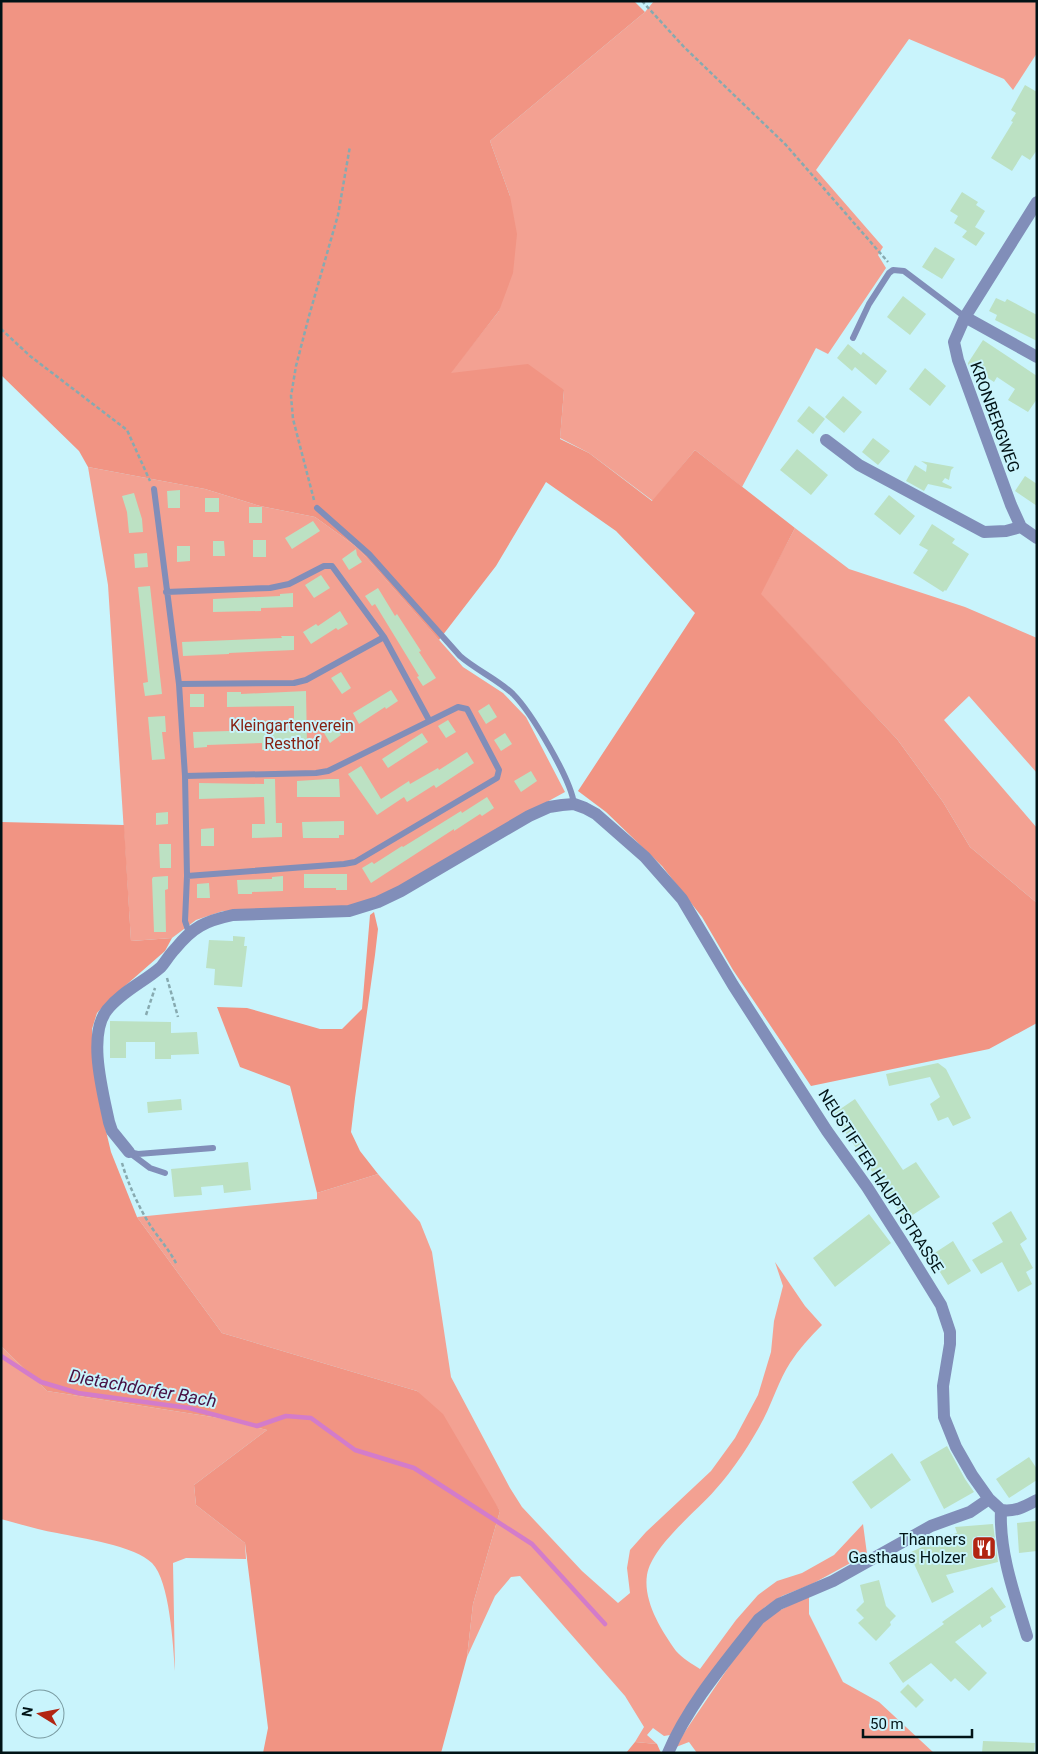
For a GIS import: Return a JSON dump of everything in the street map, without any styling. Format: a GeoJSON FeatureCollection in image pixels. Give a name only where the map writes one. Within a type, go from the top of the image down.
{"type":"FeatureCollection","features":[{"type":"Feature","properties":{"kind":"street","name":"KRONBERGWEG"},"geometry":{"type":"LineString","coordinates":[[1037,202],[965,317],[955,337],[954,346],[999,476],[1021,526],[1037,538]]}},
{"type":"Feature","properties":{"kind":"street"},"geometry":{"type":"LineString","coordinates":[[965,317],[1037,357]]}},
{"type":"Feature","properties":{"kind":"street"},"geometry":{"type":"LineString","coordinates":[[826,440],[859,465],[984,532],[1006,531],[1021,526]]}},
{"type":"Feature","properties":{"kind":"street"},"geometry":{"type":"LineString","coordinates":[[129,1152],[118,1140],[108,1122],[98,1054],[102,1018],[115,1002],[162,965],[188,933],[204,923],[232,915],[349,911],[363,908],[401,891],[529,816],[549,807],[574,804]]}},
{"type":"Feature","properties":{"kind":"street","name":"NEUSTIFTER HAUPTSTRASSE"},"geometry":{"type":"LineString","coordinates":[[574,804],[596,814],[622,836],[645,857],[682,899],[733,985],[932,1289],[941,1306],[950,1332],[950,1344],[943,1386],[944,1417],[956,1447],[972,1475],[989,1500],[1001,1510]]}},
{"type":"Feature","properties":{"kind":"street"},"geometry":{"type":"LineString","coordinates":[[668,1753],[678,1731],[696,1702],[759,1619],[770,1610],[833,1581],[931,1526],[970,1512],[989,1500]]}},
{"type":"Feature","properties":{"kind":"street"},"geometry":{"type":"LineString","coordinates":[[1027,1636],[1010,1577],[1000,1530],[1001,1510],[1009,1511],[1022,1508],[1037,1500]]}},
{"type":"Feature","properties":{"kind":"lane"},"geometry":{"type":"LineString","coordinates":[[852,338],[870,304],[889,273],[893,270],[904,271],[965,317]]}},
{"type":"Feature","properties":{"kind":"lane"},"geometry":{"type":"LineString","coordinates":[[154,490],[178,684],[185,776],[187,876],[185,921],[188,933]]}},
{"type":"Feature","properties":{"kind":"lane"},"geometry":{"type":"LineString","coordinates":[[317,508],[369,554],[460,656],[471,666],[506,688],[522,704],[532,718],[570,786],[574,804]]}},
{"type":"Feature","properties":{"kind":"lane"},"geometry":{"type":"LineString","coordinates":[[166,592],[270,588],[289,584],[324,566],[332,566],[384,637],[429,720]]}},
{"type":"Feature","properties":{"kind":"lane"},"geometry":{"type":"LineString","coordinates":[[178,684],[306,680],[384,637]]}},
{"type":"Feature","properties":{"kind":"lane"},"geometry":{"type":"LineString","coordinates":[[185,776],[316,773],[328,771],[458,707],[467,709],[499,770],[497,778],[355,862],[187,876]]}},
{"type":"Feature","properties":{"kind":"lane"},"geometry":{"type":"LineString","coordinates":[[129,1152],[138,1154],[213,1148]]}},
{"type":"Feature","properties":{"kind":"lane"},"geometry":{"type":"LineString","coordinates":[[129,1152],[150,1168],[165,1173]]}},
{"type":"Feature","properties":{"kind":"path"},"geometry":{"type":"LineString","coordinates":[[642,1],[690,54],[786,145],[885,257],[893,270]]}},
{"type":"Feature","properties":{"kind":"path"},"geometry":{"type":"LineString","coordinates":[[317,508],[299,448],[293,419],[291,396],[308,316],[338,215],[350,146]]}},
{"type":"Feature","properties":{"kind":"path"},"geometry":{"type":"LineString","coordinates":[[1,329],[30,356],[127,430],[154,490]]}},
{"type":"Feature","properties":{"kind":"path"},"geometry":{"type":"LineString","coordinates":[[162,965],[178,1017]]}},
{"type":"Feature","properties":{"kind":"path"},"geometry":{"type":"LineString","coordinates":[[118,1140],[117,1147],[127,1178],[152,1228],[169,1249],[177,1265]]}},
{"type":"Feature","properties":{"kind":"green space"},"geometry":{"type":"Polygon","coordinates":[[[654,1],[1037,1],[1037,53],[1013,90],[1004,79],[909,39],[816,170],[883,247],[878,255],[886,268],[828,354],[816,348],[742,487],[695,450],[653,501],[589,453],[560,438],[564,390],[450,373],[499,311],[510,196],[490,141],[645,12],[654,1]]]}},
{"type":"Feature","properties":{"kind":"green space","name":"Kleingartenverein Resthof"},"geometry":{"type":"Polygon","coordinates":[[[88,467],[205,489],[260,506],[315,517],[358,548],[463,667],[503,693],[526,717],[565,792],[494,831],[397,889],[352,906],[223,911],[196,920],[172,938],[131,941],[108,585],[88,467]]]}},
{"type":"Feature","properties":{"kind":"green space"},"geometry":{"type":"Polygon","coordinates":[[[795,528],[849,569],[965,607],[1037,638],[1037,773],[969,696],[944,720],[1037,828],[1037,903],[970,847],[943,802],[897,739],[760,594],[795,528]]]}},
{"type":"Feature","properties":{"kind":"green space"},"geometry":{"type":"Polygon","coordinates":[[[378,1174],[420,1222],[432,1252],[451,1377],[510,1488],[522,1507],[582,1571],[618,1603],[630,1593],[627,1568],[630,1550],[646,1532],[711,1471],[735,1438],[758,1395],[771,1352],[774,1321],[783,1286],[775,1262],[805,1306],[822,1325],[790,1363],[764,1418],[735,1465],[715,1490],[676,1530],[657,1553],[647,1575],[646,1585],[650,1605],[659,1625],[676,1651],[700,1669],[736,1620],[758,1595],[777,1581],[802,1573],[834,1555],[863,1524],[867,1554],[812,1584],[782,1596],[765,1607],[753,1619],[670,1735],[664,1736],[653,1728],[647,1735],[657,1744],[635,1742],[644,1727],[625,1696],[520,1576],[511,1577],[495,1596],[467,1657],[473,1604],[500,1511],[417,1391],[222,1333],[137,1217],[317,1199],[317,1193],[378,1174]]]}},
{"type":"Feature","properties":{"kind":"green space"},"geometry":{"type":"Polygon","coordinates":[[[1,1346],[47,1391],[219,1418],[267,1430],[194,1485],[196,1505],[245,1543],[246,1559],[186,1558],[173,1563],[175,1671],[167,1598],[158,1572],[152,1563],[144,1557],[121,1547],[1,1519],[1,1346]]]}},
{"type":"Feature","properties":{"kind":"green space"},"geometry":{"type":"Polygon","coordinates":[[[809,1596],[809,1614],[843,1682],[879,1702],[934,1753],[697,1753],[689,1742],[676,1747],[749,1637],[770,1615],[809,1596]]]}},
{"type":"Feature","properties":{"kind":"shaded area"},"geometry":{"type":"Polygon","coordinates":[[[1,1],[634,1],[645,12],[490,141],[510,196],[517,234],[513,273],[499,311],[451,373],[528,364],[564,390],[560,439],[589,453],[652,501],[695,450],[795,528],[761,594],[897,739],[943,802],[970,847],[1037,903],[1037,1023],[989,1049],[811,1086],[733,970],[702,917],[662,866],[606,812],[578,791],[695,613],[616,531],[546,482],[496,566],[439,640],[358,548],[315,517],[260,506],[205,489],[88,467],[79,451],[1,375],[1,1]]]}},
{"type":"Feature","properties":{"kind":"shaded area"},"geometry":{"type":"Polygon","coordinates":[[[1,822],[124,825],[131,941],[172,938],[165,951],[110,999],[97,1013],[92,1029],[93,1055],[100,1106],[111,1152],[137,1217],[222,1333],[417,1391],[443,1414],[500,1511],[473,1604],[467,1657],[441,1753],[263,1753],[268,1728],[245,1543],[196,1505],[194,1485],[267,1430],[219,1418],[47,1391],[1,1346],[1,822]]]}},
{"type":"Feature","properties":{"kind":"shaded area"},"geometry":{"type":"Polygon","coordinates":[[[374,912],[378,929],[351,1132],[360,1151],[378,1174],[317,1193],[290,1086],[240,1067],[217,1007],[247,1008],[320,1029],[342,1029],[362,1009],[370,915],[374,912]]]}},
{"type":"Feature","properties":{"kind":"shaded area"},"geometry":{"type":"Polygon","coordinates":[[[635,1742],[657,1744],[661,1753],[626,1753],[635,1742]]]}},
{"type":"Feature","properties":{"kind":"building"},"geometry":{"type":"Polygon","coordinates":[[[1025,85],[1037,92],[1037,150],[1030,160],[1022,155],[1012,171],[991,158],[1013,122],[1011,121],[1016,113],[1011,110],[1025,85]]]}},
{"type":"Feature","properties":{"kind":"building"},"geometry":{"type":"Polygon","coordinates":[[[962,192],[978,202],[976,205],[985,211],[975,227],[985,233],[976,246],[962,237],[967,231],[954,223],[958,216],[950,211],[962,192]]]}},
{"type":"Feature","properties":{"kind":"building"},"geometry":{"type":"Polygon","coordinates":[[[935,247],[955,259],[942,279],[922,267],[935,247]]]}},
{"type":"Feature","properties":{"kind":"building"},"geometry":{"type":"Polygon","coordinates":[[[903,296],[926,314],[910,335],[887,317],[903,296]]]}},
{"type":"Feature","properties":{"kind":"building"},"geometry":{"type":"Polygon","coordinates":[[[996,298],[1005,302],[1007,299],[1037,315],[1037,341],[995,320],[997,315],[989,311],[996,298]]]}},
{"type":"Feature","properties":{"kind":"building"},"geometry":{"type":"Polygon","coordinates":[[[983,340],[1037,376],[1037,399],[1028,412],[1008,400],[1015,389],[997,377],[994,382],[968,365],[983,340]]]}},
{"type":"Feature","properties":{"kind":"building"},"geometry":{"type":"Polygon","coordinates":[[[848,344],[861,355],[863,352],[887,371],[876,385],[855,367],[852,371],[837,358],[848,344]]]}},
{"type":"Feature","properties":{"kind":"building"},"geometry":{"type":"Polygon","coordinates":[[[925,368],[946,386],[930,406],[909,389],[925,368]]]}},
{"type":"Feature","properties":{"kind":"building"},"geometry":{"type":"Polygon","coordinates":[[[843,396],[862,412],[844,433],[825,417],[843,396]]]}},
{"type":"Feature","properties":{"kind":"building"},"geometry":{"type":"Polygon","coordinates":[[[809,406],[825,419],[813,434],[797,421],[809,406]]]}},
{"type":"Feature","properties":{"kind":"building"},"geometry":{"type":"Polygon","coordinates":[[[873,438],[890,451],[878,465],[862,452],[873,438]]]}},
{"type":"Feature","properties":{"kind":"building"},"geometry":{"type":"Polygon","coordinates":[[[797,449],[828,475],[811,495],[780,470],[797,449]]]}},
{"type":"Feature","properties":{"kind":"building"},"geometry":{"type":"Polygon","coordinates":[[[921,461],[954,467],[951,470],[949,480],[945,478],[942,482],[952,487],[951,489],[928,484],[924,491],[906,481],[915,465],[926,472],[927,465],[921,461]]]}},
{"type":"Feature","properties":{"kind":"building"},"geometry":{"type":"Polygon","coordinates":[[[1025,476],[1037,484],[1037,506],[1015,491],[1025,476]]]}},
{"type":"Feature","properties":{"kind":"building"},"geometry":{"type":"Polygon","coordinates":[[[180,490],[180,508],[168,508],[167,491],[180,490]]]}},
{"type":"Feature","properties":{"kind":"building"},"geometry":{"type":"Polygon","coordinates":[[[134,493],[142,519],[143,532],[129,533],[127,512],[122,496],[134,493]]]}},
{"type":"Feature","properties":{"kind":"building"},"geometry":{"type":"Polygon","coordinates":[[[889,495],[915,516],[900,535],[874,514],[889,495]]]}},
{"type":"Feature","properties":{"kind":"building"},"geometry":{"type":"Polygon","coordinates":[[[205,498],[219,498],[219,512],[205,512],[205,498]]]}},
{"type":"Feature","properties":{"kind":"building"},"geometry":{"type":"Polygon","coordinates":[[[249,507],[262,507],[262,523],[249,523],[249,507]]]}},
{"type":"Feature","properties":{"kind":"building"},"geometry":{"type":"Polygon","coordinates":[[[313,521],[320,531],[292,549],[285,538],[313,521]]]}},
{"type":"Feature","properties":{"kind":"building"},"geometry":{"type":"Polygon","coordinates":[[[932,524],[955,539],[952,543],[969,554],[946,591],[943,592],[913,573],[928,550],[919,545],[932,524]]]}},
{"type":"Feature","properties":{"kind":"building"},"geometry":{"type":"Polygon","coordinates":[[[253,540],[266,540],[266,557],[253,557],[253,540]]]}},
{"type":"Feature","properties":{"kind":"building"},"geometry":{"type":"Polygon","coordinates":[[[213,541],[224,541],[225,556],[213,556],[213,541]]]}},
{"type":"Feature","properties":{"kind":"building"},"geometry":{"type":"Polygon","coordinates":[[[177,546],[190,546],[190,561],[177,562],[177,546]]]}},
{"type":"Feature","properties":{"kind":"building"},"geometry":{"type":"Polygon","coordinates":[[[356,549],[357,555],[362,562],[349,570],[342,559],[356,549]]]}},
{"type":"Feature","properties":{"kind":"building"},"geometry":{"type":"Polygon","coordinates":[[[147,553],[148,567],[135,568],[134,554],[147,553]]]}},
{"type":"Feature","properties":{"kind":"building"},"geometry":{"type":"Polygon","coordinates":[[[321,575],[330,588],[314,598],[305,585],[321,575]]]}},
{"type":"Feature","properties":{"kind":"building"},"geometry":{"type":"Polygon","coordinates":[[[150,586],[162,694],[145,696],[143,683],[148,682],[138,587],[150,586]]]}},
{"type":"Feature","properties":{"kind":"building"},"geometry":{"type":"Polygon","coordinates":[[[378,588],[395,616],[397,614],[421,651],[419,652],[436,678],[423,686],[417,677],[419,676],[375,604],[372,606],[365,596],[378,588]]]}},
{"type":"Feature","properties":{"kind":"building"},"geometry":{"type":"Polygon","coordinates":[[[293,593],[293,607],[261,608],[261,611],[213,612],[213,599],[280,596],[280,594],[293,593]]]}},
{"type":"Feature","properties":{"kind":"building"},"geometry":{"type":"Polygon","coordinates":[[[340,611],[348,624],[338,630],[336,628],[311,644],[303,632],[316,624],[318,626],[340,611]]]}},
{"type":"Feature","properties":{"kind":"building"},"geometry":{"type":"Polygon","coordinates":[[[281,636],[294,636],[294,650],[183,656],[182,642],[282,638],[281,636]]]}},
{"type":"Feature","properties":{"kind":"building"},"geometry":{"type":"Polygon","coordinates":[[[341,672],[351,688],[342,694],[331,678],[341,672]]]}},
{"type":"Feature","properties":{"kind":"building"},"geometry":{"type":"Polygon","coordinates":[[[391,690],[398,701],[359,724],[353,713],[391,690]]]}},
{"type":"Feature","properties":{"kind":"building"},"geometry":{"type":"Polygon","coordinates":[[[306,691],[307,744],[277,744],[277,749],[262,750],[262,743],[207,745],[207,747],[194,748],[193,732],[294,729],[294,706],[227,707],[227,692],[241,692],[241,694],[306,691]]]}},
{"type":"Feature","properties":{"kind":"building"},"geometry":{"type":"Polygon","coordinates":[[[190,694],[204,694],[204,707],[190,707],[190,694]]]}},
{"type":"Feature","properties":{"kind":"building"},"geometry":{"type":"Polygon","coordinates":[[[489,704],[497,717],[486,724],[478,711],[489,704]]]}},
{"type":"Feature","properties":{"kind":"building"},"geometry":{"type":"Polygon","coordinates":[[[165,716],[166,732],[162,732],[165,759],[152,760],[148,717],[165,716]]]}},
{"type":"Feature","properties":{"kind":"building"},"geometry":{"type":"Polygon","coordinates":[[[448,720],[456,732],[446,738],[438,726],[448,720]]]}},
{"type":"Feature","properties":{"kind":"building"},"geometry":{"type":"Polygon","coordinates":[[[330,722],[334,723],[341,735],[330,743],[321,728],[330,722]]]}},
{"type":"Feature","properties":{"kind":"building"},"geometry":{"type":"Polygon","coordinates":[[[422,733],[428,742],[388,768],[382,759],[422,733]]]}},
{"type":"Feature","properties":{"kind":"building"},"geometry":{"type":"Polygon","coordinates":[[[505,733],[512,744],[501,751],[494,740],[505,733]]]}},
{"type":"Feature","properties":{"kind":"building"},"geometry":{"type":"Polygon","coordinates":[[[467,752],[474,763],[436,788],[434,785],[407,802],[404,797],[377,815],[348,774],[361,766],[381,799],[409,781],[410,784],[438,768],[439,770],[467,752]]]}},
{"type":"Feature","properties":{"kind":"building"},"geometry":{"type":"Polygon","coordinates":[[[531,771],[537,781],[521,792],[514,781],[531,771]]]}},
{"type":"Feature","properties":{"kind":"building"},"geometry":{"type":"Polygon","coordinates":[[[264,779],[275,779],[276,823],[282,823],[282,837],[252,838],[252,824],[265,824],[264,797],[199,799],[199,783],[264,784],[264,779]]]}},
{"type":"Feature","properties":{"kind":"building"},"geometry":{"type":"Polygon","coordinates":[[[339,779],[340,797],[297,797],[297,781],[339,779]]]}},
{"type":"Feature","properties":{"kind":"building"},"geometry":{"type":"Polygon","coordinates":[[[487,797],[494,808],[482,816],[480,814],[454,831],[454,829],[371,883],[362,868],[372,862],[374,864],[487,797]]]}},
{"type":"Feature","properties":{"kind":"building"},"geometry":{"type":"Polygon","coordinates":[[[168,812],[168,824],[156,825],[156,813],[168,812]]]}},
{"type":"Feature","properties":{"kind":"building"},"geometry":{"type":"Polygon","coordinates":[[[344,821],[344,835],[339,835],[339,838],[303,838],[302,822],[344,821]]]}},
{"type":"Feature","properties":{"kind":"building"},"geometry":{"type":"Polygon","coordinates":[[[214,828],[214,846],[201,846],[201,829],[214,828]]]}},
{"type":"Feature","properties":{"kind":"building"},"geometry":{"type":"Polygon","coordinates":[[[159,844],[171,844],[171,868],[160,868],[159,844]]]}},
{"type":"Feature","properties":{"kind":"building"},"geometry":{"type":"Polygon","coordinates":[[[304,874],[347,874],[347,890],[304,888],[304,874]]]}},
{"type":"Feature","properties":{"kind":"building"},"geometry":{"type":"Polygon","coordinates":[[[168,876],[168,889],[165,890],[166,932],[154,932],[152,879],[153,877],[168,876]]]}},
{"type":"Feature","properties":{"kind":"building"},"geometry":{"type":"Polygon","coordinates":[[[283,876],[283,891],[238,894],[237,880],[272,879],[272,877],[283,876]]]}},
{"type":"Feature","properties":{"kind":"building"},"geometry":{"type":"Polygon","coordinates":[[[209,883],[210,898],[197,898],[197,884],[209,883]]]}},
{"type":"Feature","properties":{"kind":"building"},"geometry":{"type":"Polygon","coordinates":[[[233,936],[245,937],[244,946],[247,946],[242,987],[214,985],[215,969],[206,968],[209,940],[233,941],[233,936]]]}},
{"type":"Feature","properties":{"kind":"building"},"geometry":{"type":"Polygon","coordinates":[[[110,1021],[171,1022],[171,1033],[197,1032],[199,1054],[171,1055],[171,1059],[155,1059],[155,1042],[126,1042],[126,1058],[110,1058],[110,1021]]]}},
{"type":"Feature","properties":{"kind":"building"},"geometry":{"type":"Polygon","coordinates":[[[938,1063],[946,1069],[971,1118],[953,1126],[948,1117],[938,1121],[930,1104],[940,1097],[930,1077],[889,1086],[886,1074],[938,1063]]]}},
{"type":"Feature","properties":{"kind":"building"},"geometry":{"type":"Polygon","coordinates":[[[181,1099],[182,1110],[148,1113],[147,1102],[181,1099]]]}},
{"type":"Feature","properties":{"kind":"building"},"geometry":{"type":"Polygon","coordinates":[[[855,1099],[903,1170],[916,1162],[940,1197],[905,1220],[833,1114],[855,1099]]]}},
{"type":"Feature","properties":{"kind":"building"},"geometry":{"type":"Polygon","coordinates":[[[248,1162],[251,1190],[224,1193],[223,1185],[201,1187],[202,1195],[174,1197],[171,1169],[248,1162]]]}},
{"type":"Feature","properties":{"kind":"building"},"geometry":{"type":"Polygon","coordinates":[[[1011,1211],[1027,1239],[1020,1244],[1033,1268],[1026,1272],[1032,1284],[1018,1292],[1002,1262],[981,1274],[972,1260],[1003,1242],[992,1223],[1011,1211]]]}},
{"type":"Feature","properties":{"kind":"building"},"geometry":{"type":"Polygon","coordinates":[[[869,1214],[891,1243],[835,1287],[813,1258],[869,1214]]]}},
{"type":"Feature","properties":{"kind":"building"},"geometry":{"type":"Polygon","coordinates":[[[953,1241],[971,1271],[948,1285],[930,1256],[953,1241]]]}},
{"type":"Feature","properties":{"kind":"building"},"geometry":{"type":"Polygon","coordinates":[[[947,1446],[974,1492],[944,1509],[920,1462],[947,1446]]]}},
{"type":"Feature","properties":{"kind":"building"},"geometry":{"type":"Polygon","coordinates":[[[892,1453],[911,1480],[871,1509],[852,1482],[892,1453]]]}},
{"type":"Feature","properties":{"kind":"building"},"geometry":{"type":"Polygon","coordinates":[[[1029,1457],[1037,1469],[1037,1480],[1009,1498],[996,1479],[1029,1457]]]}},
{"type":"Feature","properties":{"kind":"building"},"geometry":{"type":"Polygon","coordinates":[[[1036,1521],[1037,1551],[1019,1553],[1017,1523],[1036,1521]]]}},
{"type":"Feature","properties":{"kind":"building"},"geometry":{"type":"Polygon","coordinates":[[[993,1524],[998,1562],[946,1575],[954,1592],[932,1603],[909,1553],[957,1533],[955,1527],[993,1524]]]}},
{"type":"Feature","properties":{"kind":"building"},"geometry":{"type":"Polygon","coordinates":[[[879,1580],[886,1606],[896,1616],[890,1622],[891,1625],[876,1641],[858,1623],[864,1618],[856,1610],[864,1602],[860,1585],[879,1580]]]}},
{"type":"Feature","properties":{"kind":"building"},"geometry":{"type":"Polygon","coordinates":[[[992,1587],[1006,1607],[990,1617],[992,1621],[982,1628],[980,1624],[955,1642],[987,1673],[969,1691],[955,1678],[951,1682],[931,1663],[903,1683],[889,1663],[944,1624],[942,1622],[992,1587]]]}},
{"type":"Feature","properties":{"kind":"building"},"geometry":{"type":"Polygon","coordinates":[[[908,1684],[924,1700],[916,1708],[900,1692],[908,1684]]]}},
{"type":"Feature","properties":{"kind":"building"},"geometry":{"type":"Polygon","coordinates":[[[983,1741],[1035,1743],[1034,1753],[982,1753],[983,1741]]]}},
{"type":"Feature","properties":{"kind":"waterway","name":"Dietachdorfer Bach"},"geometry":{"type":"LineString","coordinates":[[1,1356],[41,1382],[78,1393],[189,1408],[257,1426],[286,1416],[311,1418],[355,1450],[414,1468],[532,1544],[605,1624]]}},
{"type":"Feature","properties":{"kind":"place","name":"Thanners Gasthaus Holzer"},"geometry":{"type":"Point","coordinates":[984,1548]}}]}
